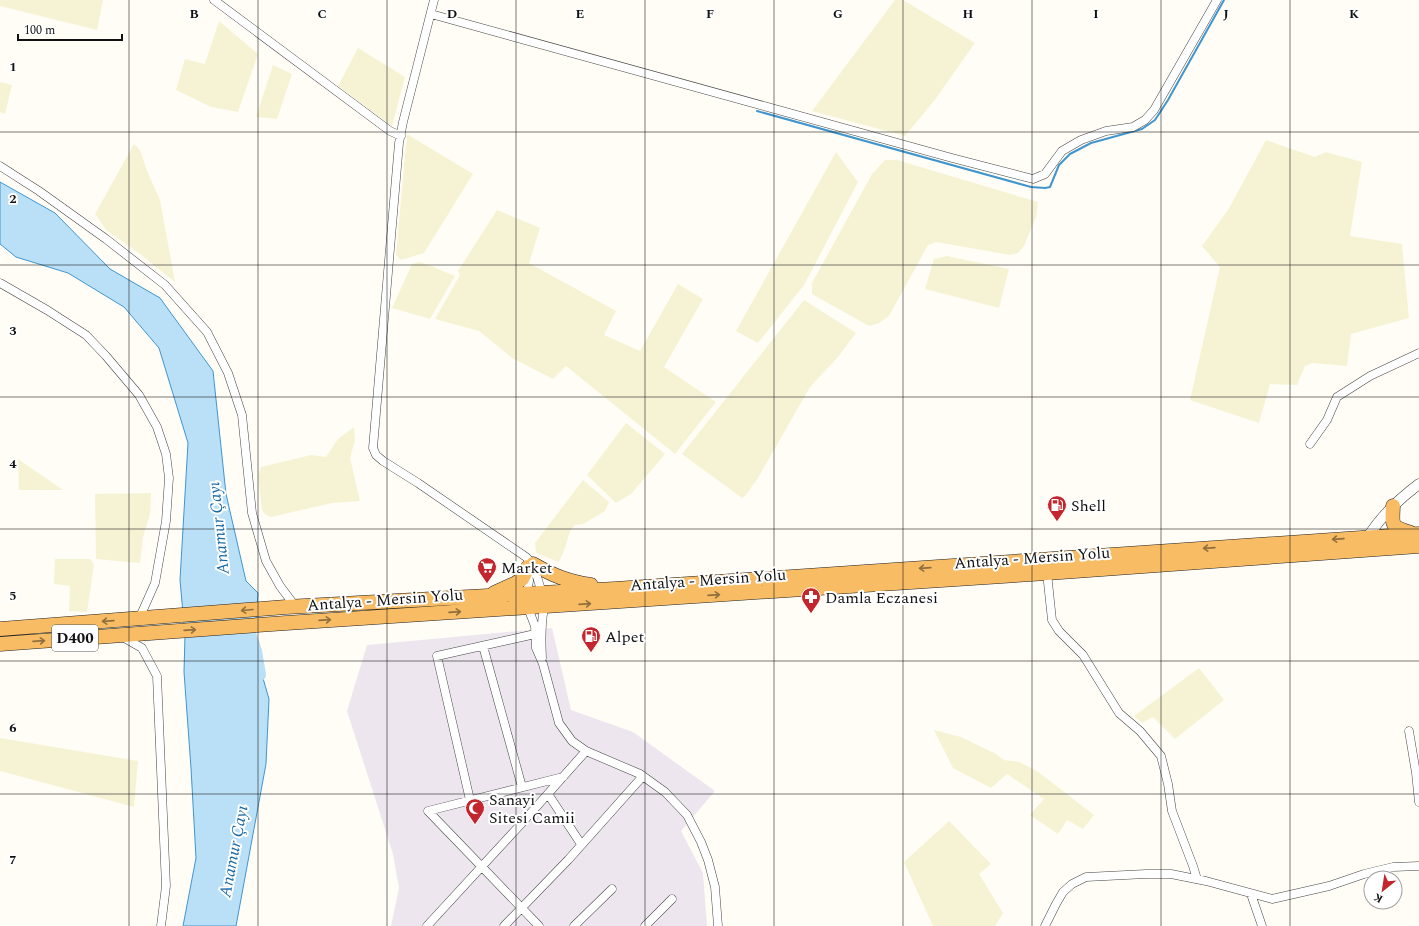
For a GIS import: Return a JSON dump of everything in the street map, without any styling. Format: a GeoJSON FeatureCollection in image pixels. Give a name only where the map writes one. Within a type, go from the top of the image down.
{"type":"FeatureCollection","features":[{"type":"Feature","properties":{"kind":"highway"},"geometry":{"type":"LineString","coordinates":[[1393,506],[1393,525],[1418,538]]}},
{"type":"Feature","properties":{"kind":"highway","name":"Antalya - Mersin Yolu"},"geometry":{"type":"LineString","coordinates":[[0,644],[286,623],[528,601],[1047,573],[1418,538]]}},
{"type":"Feature","properties":{"kind":"highway","name":"Antalya - Mersin Yolu"},"geometry":{"type":"LineString","coordinates":[[543,600],[615,589],[1368,543]]}},
{"type":"Feature","properties":{"kind":"highway"},"geometry":{"type":"LineString","coordinates":[[486,596],[516,583],[522,578],[529,563],[567,581],[615,589]]}},
{"type":"Feature","properties":{"kind":"highway","name":"Antalya - Mersin Yolu"},"geometry":{"type":"LineString","coordinates":[[0,629],[291,607],[486,596],[528,601]]}},
{"type":"Feature","properties":{"kind":"street"},"geometry":{"type":"LineString","coordinates":[[214,0],[390,131],[401,136]]}},
{"type":"Feature","properties":{"kind":"street"},"geometry":{"type":"LineString","coordinates":[[434,0],[403,122],[401,136],[373,448],[376,455],[383,461],[418,483],[529,563],[543,600],[541,636],[543,664]]}},
{"type":"Feature","properties":{"kind":"street"},"geometry":{"type":"LineString","coordinates":[[430,14],[1033,179],[1045,174],[1062,151],[1081,140],[1106,131],[1133,126],[1145,120],[1154,110],[1217,0]]}},
{"type":"Feature","properties":{"kind":"street"},"geometry":{"type":"LineString","coordinates":[[0,166],[52,200],[106,239],[165,285],[207,332],[228,373],[242,415],[252,513],[266,561],[291,607]]}},
{"type":"Feature","properties":{"kind":"street"},"geometry":{"type":"LineString","coordinates":[[0,283],[47,310],[86,335],[139,395],[157,426],[166,454],[170,478],[166,521],[155,583],[143,618]]}},
{"type":"Feature","properties":{"kind":"street"},"geometry":{"type":"LineString","coordinates":[[1310,444],[1327,420],[1337,397],[1370,376],[1419,353]]}},
{"type":"Feature","properties":{"kind":"street"},"geometry":{"type":"LineString","coordinates":[[1368,543],[1374,527],[1393,506],[1419,484]]}},
{"type":"Feature","properties":{"kind":"street"},"geometry":{"type":"LineString","coordinates":[[529,563],[528,601],[535,626],[536,648],[543,664],[559,723],[572,740],[586,751],[643,776],[665,792],[687,815],[701,842],[708,860],[715,887],[718,926]]}},
{"type":"Feature","properties":{"kind":"street"},"geometry":{"type":"LineString","coordinates":[[1047,573],[1052,620],[1059,631],[1082,656],[1119,713],[1140,731],[1161,756],[1168,784],[1172,811],[1197,879]]}},
{"type":"Feature","properties":{"kind":"street"},"geometry":{"type":"LineString","coordinates":[[470,800],[437,656],[535,634]]}},
{"type":"Feature","properties":{"kind":"street"},"geometry":{"type":"LineString","coordinates":[[119,635],[142,648],[157,676],[166,886],[161,926]]}},
{"type":"Feature","properties":{"kind":"street"},"geometry":{"type":"LineString","coordinates":[[483,646],[522,788]]}},
{"type":"Feature","properties":{"kind":"street"},"geometry":{"type":"LineString","coordinates":[[1409,731],[1417,768],[1419,802]]}},
{"type":"Feature","properties":{"kind":"street"},"geometry":{"type":"LineString","coordinates":[[427,926],[586,751]]}},
{"type":"Feature","properties":{"kind":"street"},"geometry":{"type":"LineString","coordinates":[[504,926],[643,776]]}},
{"type":"Feature","properties":{"kind":"street"},"geometry":{"type":"LineString","coordinates":[[539,926],[428,811],[563,777]]}},
{"type":"Feature","properties":{"kind":"street"},"geometry":{"type":"LineString","coordinates":[[548,794],[581,844]]}},
{"type":"Feature","properties":{"kind":"street"},"geometry":{"type":"LineString","coordinates":[[1045,926],[1063,892],[1072,884],[1086,876],[1171,874],[1197,879],[1272,899],[1329,886],[1364,874],[1393,867],[1419,866]]}},
{"type":"Feature","properties":{"kind":"street"},"geometry":{"type":"LineString","coordinates":[[574,926],[612,889]]}},
{"type":"Feature","properties":{"kind":"street"},"geometry":{"type":"LineString","coordinates":[[1251,894],[1262,926]]}},
{"type":"Feature","properties":{"kind":"street"},"geometry":{"type":"LineString","coordinates":[[645,926],[672,899]]}},
{"type":"Feature","properties":{"kind":"shaded area"},"geometry":{"type":"Polygon","coordinates":[[[0,0],[103,0],[97,30],[0,6],[0,0]]]}},
{"type":"Feature","properties":{"kind":"shaded area"},"geometry":{"type":"Polygon","coordinates":[[[895,0],[903,0],[975,43],[934,101],[905,136],[812,111],[895,0]]]}},
{"type":"Feature","properties":{"kind":"shaded area"},"geometry":{"type":"Polygon","coordinates":[[[219,21],[258,54],[238,112],[211,107],[176,90],[185,59],[205,64],[219,21]]]}},
{"type":"Feature","properties":{"kind":"shaded area"},"geometry":{"type":"Polygon","coordinates":[[[358,48],[405,77],[392,126],[338,86],[358,48]]]}},
{"type":"Feature","properties":{"kind":"shaded area"},"geometry":{"type":"Polygon","coordinates":[[[273,65],[292,74],[277,119],[256,117],[273,65]]]}},
{"type":"Feature","properties":{"kind":"shaded area"},"geometry":{"type":"Polygon","coordinates":[[[0,82],[12,85],[5,114],[0,112],[0,82]]]}},
{"type":"Feature","properties":{"kind":"shaded area"},"geometry":{"type":"Polygon","coordinates":[[[407,134],[473,174],[424,253],[401,260],[396,255],[407,134]]]}},
{"type":"Feature","properties":{"kind":"shaded area"},"geometry":{"type":"Polygon","coordinates":[[[1266,140],[1315,157],[1326,152],[1362,162],[1350,236],[1402,244],[1409,318],[1351,334],[1347,366],[1313,363],[1305,366],[1297,385],[1270,384],[1259,423],[1190,400],[1220,267],[1202,246],[1228,210],[1266,140]]]}},
{"type":"Feature","properties":{"kind":"shaded area"},"geometry":{"type":"Polygon","coordinates":[[[134,144],[140,150],[147,171],[160,200],[175,282],[140,254],[106,230],[95,214],[134,144]]]}},
{"type":"Feature","properties":{"kind":"shaded area"},"geometry":{"type":"Polygon","coordinates":[[[836,152],[858,182],[804,285],[758,343],[736,331],[836,152]]]}},
{"type":"Feature","properties":{"kind":"shaded area"},"geometry":{"type":"Polygon","coordinates":[[[885,160],[897,160],[1038,202],[1036,217],[1024,246],[1018,253],[1010,255],[936,242],[928,245],[889,316],[879,323],[869,326],[812,294],[812,283],[872,174],[885,160]]]}},
{"type":"Feature","properties":{"kind":"shaded area"},"geometry":{"type":"Polygon","coordinates":[[[497,210],[540,228],[529,263],[616,311],[604,335],[640,351],[678,284],[703,299],[664,367],[716,402],[675,454],[566,366],[553,379],[512,358],[479,331],[435,319],[460,275],[458,271],[497,210]]]}},
{"type":"Feature","properties":{"kind":"shaded area"},"geometry":{"type":"Polygon","coordinates":[[[947,256],[1009,269],[999,308],[925,289],[934,259],[947,256]]]}},
{"type":"Feature","properties":{"kind":"shaded area"},"geometry":{"type":"Polygon","coordinates":[[[419,262],[455,276],[430,319],[392,308],[412,264],[419,262]]]}},
{"type":"Feature","properties":{"kind":"shaded area"},"geometry":{"type":"Polygon","coordinates":[[[804,300],[856,333],[838,357],[810,387],[758,478],[742,498],[682,454],[804,300]]]}},
{"type":"Feature","properties":{"kind":"shaded area"},"geometry":{"type":"Polygon","coordinates":[[[626,423],[665,454],[631,494],[616,503],[587,475],[626,423]]]}},
{"type":"Feature","properties":{"kind":"shaded area"},"geometry":{"type":"Polygon","coordinates":[[[354,427],[355,440],[350,458],[360,501],[332,503],[271,517],[266,515],[262,510],[258,476],[261,467],[311,455],[326,457],[338,439],[354,427]]]}},
{"type":"Feature","properties":{"kind":"shaded area"},"geometry":{"type":"Polygon","coordinates":[[[18,459],[63,490],[19,490],[18,459]]]}},
{"type":"Feature","properties":{"kind":"shaded area"},"geometry":{"type":"Polygon","coordinates":[[[583,480],[609,502],[605,511],[583,524],[575,525],[570,531],[559,562],[536,553],[535,543],[583,480]]]}},
{"type":"Feature","properties":{"kind":"shaded area"},"geometry":{"type":"Polygon","coordinates":[[[151,493],[150,514],[143,537],[140,563],[96,559],[95,494],[151,493]]]}},
{"type":"Feature","properties":{"kind":"shaded area"},"geometry":{"type":"Polygon","coordinates":[[[55,559],[90,559],[94,564],[87,612],[69,611],[70,586],[54,584],[55,559]]]}},
{"type":"Feature","properties":{"kind":"shaded area"},"geometry":{"type":"Polygon","coordinates":[[[552,628],[571,710],[633,732],[715,791],[681,831],[703,873],[707,926],[391,926],[399,888],[393,854],[347,711],[367,645],[552,628]]]}},
{"type":"Feature","properties":{"kind":"shaded area"},"geometry":{"type":"Polygon","coordinates":[[[1199,668],[1224,700],[1175,739],[1153,717],[1142,723],[1134,716],[1199,668]]]}},
{"type":"Feature","properties":{"kind":"shaded area"},"geometry":{"type":"Polygon","coordinates":[[[934,730],[961,737],[996,754],[1004,760],[1019,762],[1037,771],[1094,815],[1083,829],[1067,820],[1058,834],[1030,815],[1044,799],[1007,774],[991,788],[953,768],[934,730]]]}},
{"type":"Feature","properties":{"kind":"shaded area"},"geometry":{"type":"Polygon","coordinates":[[[0,738],[138,761],[134,807],[0,771],[0,738]]]}},
{"type":"Feature","properties":{"kind":"shaded area"},"geometry":{"type":"Polygon","coordinates":[[[949,821],[991,864],[979,874],[1003,913],[995,926],[933,926],[904,862],[949,821]]]}},
{"type":"Feature","properties":{"kind":"water"},"geometry":{"type":"Polygon","coordinates":[[[0,182],[55,213],[110,269],[160,298],[213,371],[226,494],[246,581],[258,593],[254,647],[269,699],[266,764],[236,926],[183,926],[196,858],[184,672],[185,635],[180,580],[188,443],[159,348],[124,307],[68,273],[16,257],[0,244],[0,182]]]}},
{"type":"Feature","properties":{"kind":"waterway"},"geometry":{"type":"LineString","coordinates":[[757,111],[1031,187],[1050,187],[1059,165],[1070,154],[1091,143],[1142,129],[1155,120],[1168,100],[1224,0]]}},
{"type":"Feature","properties":{"kind":"waterway","name":"Anamur Çayı"},"geometry":{"type":"LineString","coordinates":[[249,631],[256,651],[260,675]]}},
{"type":"Feature","properties":{"kind":"place","name":"Shell"},"geometry":{"type":"Point","coordinates":[1057,522]}},
{"type":"Feature","properties":{"kind":"place","name":"Market"},"geometry":{"type":"Point","coordinates":[487,584]}},
{"type":"Feature","properties":{"kind":"place","name":"Damla Eczanesi"},"geometry":{"type":"Point","coordinates":[811,614]}},
{"type":"Feature","properties":{"kind":"place","name":"Alpet"},"geometry":{"type":"Point","coordinates":[591,653]}},
{"type":"Feature","properties":{"kind":"place","name":"Sanayi Sitesi Camii"},"geometry":{"type":"Point","coordinates":[475,825]}}]}
